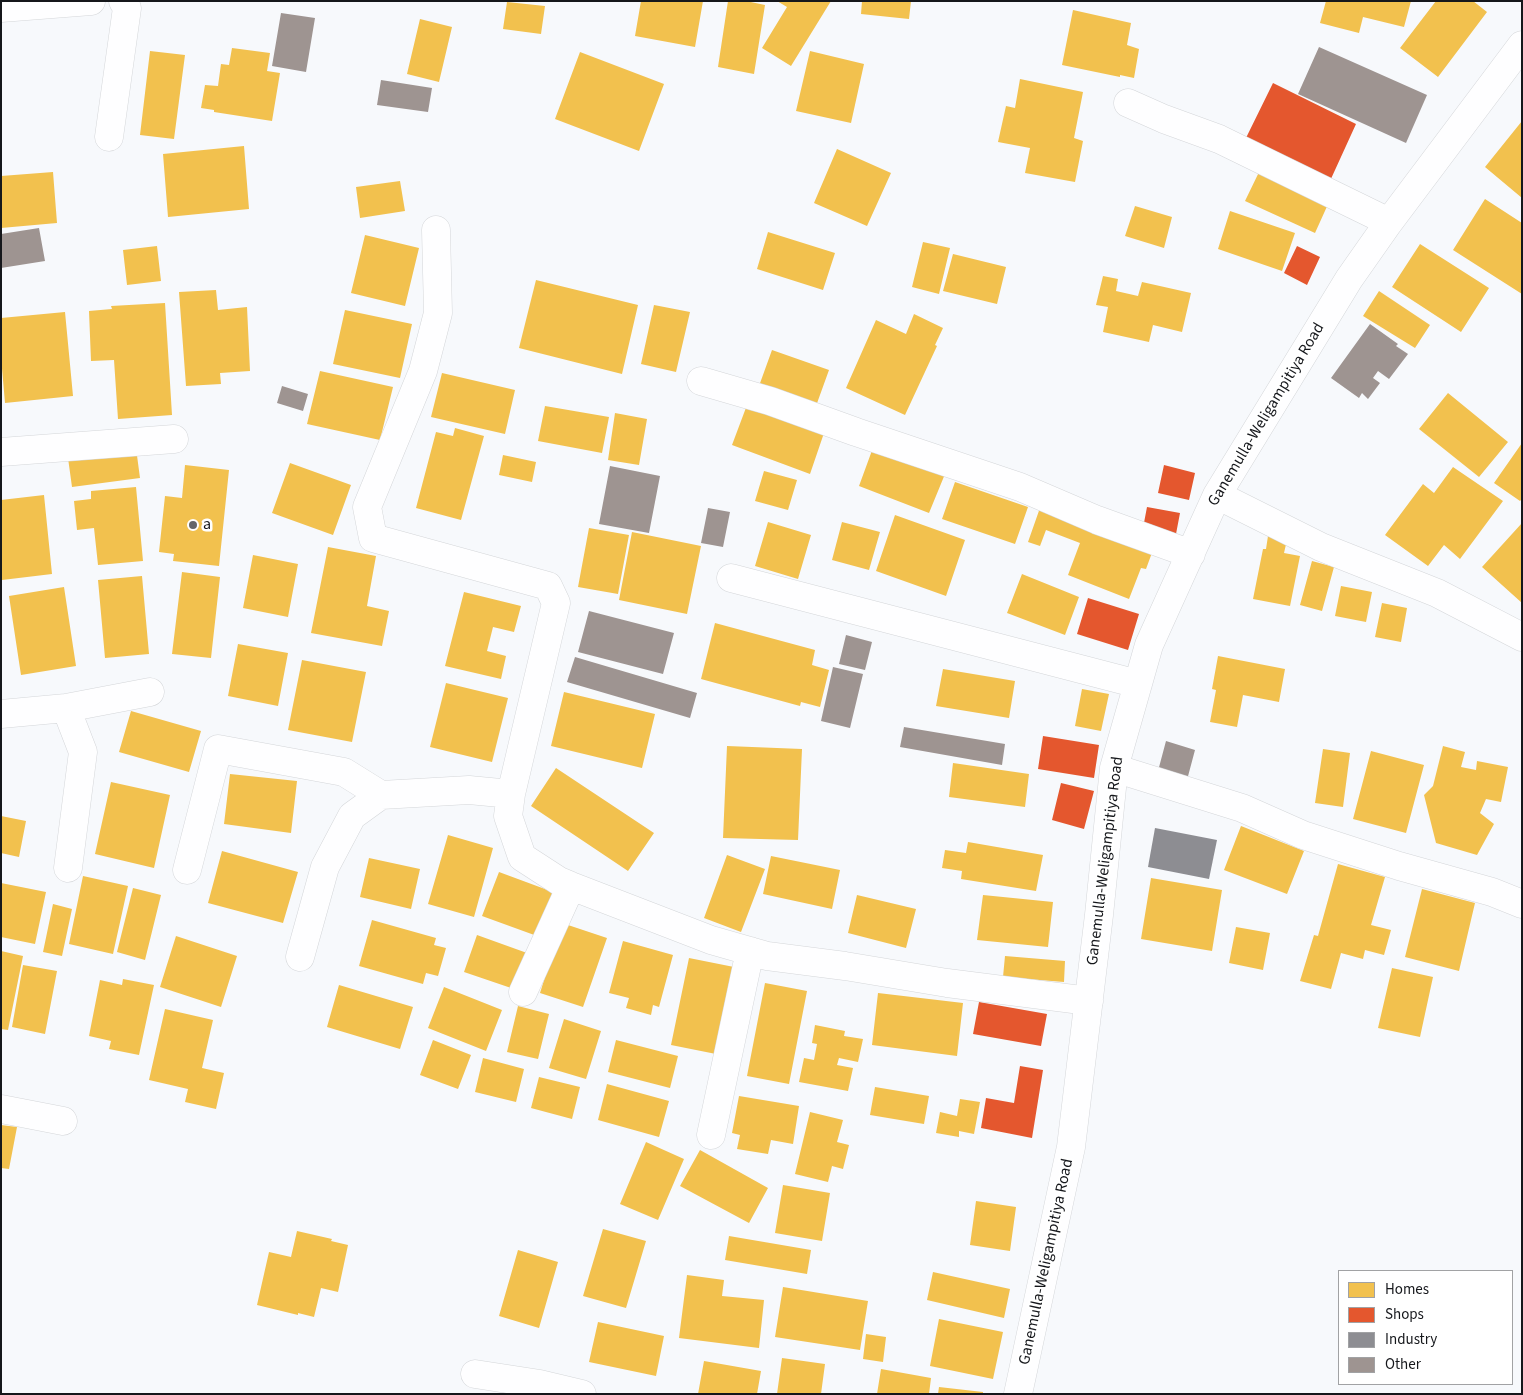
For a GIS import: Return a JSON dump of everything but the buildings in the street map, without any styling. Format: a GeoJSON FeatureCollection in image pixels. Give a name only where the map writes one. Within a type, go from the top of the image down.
{"type":"FeatureCollection","features":[{"type":"Feature","properties":{"kind":"street"},"geometry":{"type":"LineString","coordinates":[[1,8],[91,1]]}},
{"type":"Feature","properties":{"kind":"street"},"geometry":{"type":"LineString","coordinates":[[109,137],[127,8],[123,1]]}},
{"type":"Feature","properties":{"kind":"street","name":"Ganemulla-Weligampitiya Road"},"geometry":{"type":"LineString","coordinates":[[1018,1394],[1071,1147],[1114,768],[1149,645],[1217,495],[1349,279],[1389,222],[1522,45]]}},
{"type":"Feature","properties":{"kind":"street"},"geometry":{"type":"LineString","coordinates":[[1128,103],[1164,120],[1219,139],[1389,222]]}},
{"type":"Feature","properties":{"kind":"street"},"geometry":{"type":"LineString","coordinates":[[436,230],[438,313],[423,371],[367,507],[373,538],[548,586],[556,603],[508,816],[522,857],[559,881],[571,886],[711,940],[766,956],[946,983],[1089,1001]]}},
{"type":"Feature","properties":{"kind":"street"},"geometry":{"type":"LineString","coordinates":[[701,381],[770,401],[1020,487],[1097,520],[1191,554]]}},
{"type":"Feature","properties":{"kind":"street"},"geometry":{"type":"LineString","coordinates":[[1,452],[174,439]]}},
{"type":"Feature","properties":{"kind":"street"},"geometry":{"type":"LineString","coordinates":[[1217,495],[1320,546],[1437,593],[1522,637]]}},
{"type":"Feature","properties":{"kind":"street"},"geometry":{"type":"LineString","coordinates":[[731,578],[1138,684]]}},
{"type":"Feature","properties":{"kind":"street"},"geometry":{"type":"LineString","coordinates":[[1,714],[66,708],[150,692]]}},
{"type":"Feature","properties":{"kind":"street"},"geometry":{"type":"LineString","coordinates":[[66,708],[84,752],[68,868]]}},
{"type":"Feature","properties":{"kind":"street"},"geometry":{"type":"LineString","coordinates":[[187,870],[218,749],[344,772],[381,795]]}},
{"type":"Feature","properties":{"kind":"street"},"geometry":{"type":"LineString","coordinates":[[1114,768],[1242,808],[1303,835],[1399,866],[1492,892],[1522,904]]}},
{"type":"Feature","properties":{"kind":"street"},"geometry":{"type":"LineString","coordinates":[[300,957],[325,867],[352,816],[381,795],[469,790],[512,794]]}},
{"type":"Feature","properties":{"kind":"street"},"geometry":{"type":"LineString","coordinates":[[523,992],[571,886]]}},
{"type":"Feature","properties":{"kind":"street"},"geometry":{"type":"LineString","coordinates":[[711,1135],[750,951]]}},
{"type":"Feature","properties":{"kind":"street"},"geometry":{"type":"LineString","coordinates":[[1,1109],[63,1121]]}},
{"type":"Feature","properties":{"kind":"street"},"geometry":{"type":"LineString","coordinates":[[476,1374],[540,1384],[582,1394]]}},
{"type":"Feature","properties":{"kind":"place","name":"a"},"geometry":{"type":"Point","coordinates":[193,525]}}]}
